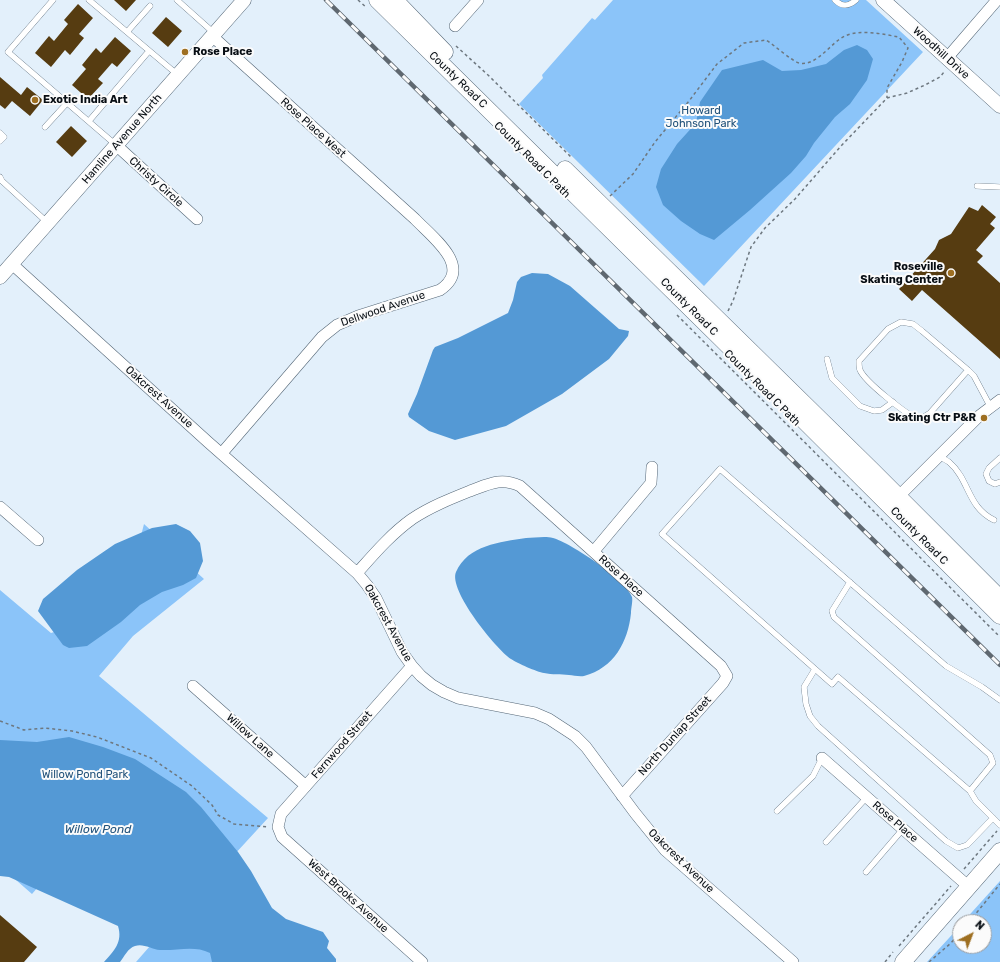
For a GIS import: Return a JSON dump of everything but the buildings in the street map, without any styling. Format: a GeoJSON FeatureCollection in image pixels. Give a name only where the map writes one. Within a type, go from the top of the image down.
{"type":"FeatureCollection","features":[{"type":"Feature","properties":{"kind":"main road","name":"County Road C"},"geometry":{"type":"LineString","coordinates":[[395,0],[438,45],[894,501],[1000,616]]}},
{"type":"Feature","properties":{"kind":"main road","name":"County Road C"},"geometry":{"type":"LineString","coordinates":[[373,6],[894,501],[1000,598]]}},
{"type":"Feature","properties":{"kind":"main road"},"geometry":{"type":"LineString","coordinates":[[899,957],[1000,851]]}},
{"type":"Feature","properties":{"kind":"street","name":"Hamline Avenue North"},"geometry":{"type":"LineString","coordinates":[[0,277],[244,0]]}},
{"type":"Feature","properties":{"kind":"street"},"geometry":{"type":"LineString","coordinates":[[455,26],[478,0]]}},
{"type":"Feature","properties":{"kind":"street","name":"Woodhill Drive"},"geometry":{"type":"LineString","coordinates":[[883,0],[1000,106]]}},
{"type":"Feature","properties":{"kind":"street"},"geometry":{"type":"LineString","coordinates":[[950,60],[997,0]]}},
{"type":"Feature","properties":{"kind":"street","name":"Rose Place West"},"geometry":{"type":"LineString","coordinates":[[213,35],[415,219]]}},
{"type":"Feature","properties":{"kind":"street","name":"Christy Circle"},"geometry":{"type":"LineString","coordinates":[[116,146],[197,219]]}},
{"type":"Feature","properties":{"kind":"street","name":"Dellwood Avenue"},"geometry":{"type":"LineString","coordinates":[[222,453],[322,337],[337,325],[358,316],[437,291],[446,286],[453,273],[451,258],[415,219]]}},
{"type":"Feature","properties":{"kind":"street","name":"Oakcrest Avenue"},"geometry":{"type":"LineString","coordinates":[[12,264],[357,574],[376,598],[402,652],[412,666],[432,685],[458,698],[535,713],[563,727],[586,747],[647,829],[665,850],[793,962]]}},
{"type":"Feature","properties":{"kind":"street"},"geometry":{"type":"LineString","coordinates":[[894,501],[979,416],[990,406],[1000,400]]}},
{"type":"Feature","properties":{"kind":"street"},"geometry":{"type":"LineString","coordinates":[[594,551],[651,483],[652,467]]}},
{"type":"Feature","properties":{"kind":"street","name":"Rose Place"},"geometry":{"type":"LineString","coordinates":[[357,574],[395,533],[412,519],[430,508],[495,481],[512,482],[520,486],[594,551],[721,666],[727,676]]}},
{"type":"Feature","properties":{"kind":"street"},"geometry":{"type":"LineString","coordinates":[[0,507],[38,540]]}},
{"type":"Feature","properties":{"kind":"street","name":"Fernwood Street"},"geometry":{"type":"LineString","coordinates":[[278,827],[281,814],[412,666]]}},
{"type":"Feature","properties":{"kind":"street","name":"North Dunlap Street"},"geometry":{"type":"LineString","coordinates":[[622,796],[723,683],[727,676]]}},
{"type":"Feature","properties":{"kind":"street","name":"Willow Lane"},"geometry":{"type":"LineString","coordinates":[[193,686],[306,786]]}},
{"type":"Feature","properties":{"kind":"street","name":"Rose Place"},"geometry":{"type":"LineString","coordinates":[[822,758],[968,886]]}},
{"type":"Feature","properties":{"kind":"street","name":"West Brooks Avenue"},"geometry":{"type":"LineString","coordinates":[[278,827],[282,837],[422,962]]}},
{"type":"Feature","properties":{"kind":"lane"},"geometry":{"type":"LineString","coordinates":[[53,0],[8,52],[90,121],[116,146]]}},
{"type":"Feature","properties":{"kind":"lane"},"geometry":{"type":"LineString","coordinates":[[89,0],[178,75]]}},
{"type":"Feature","properties":{"kind":"lane"},"geometry":{"type":"LineString","coordinates":[[177,0],[213,35]]}},
{"type":"Feature","properties":{"kind":"lane"},"geometry":{"type":"LineString","coordinates":[[835,0],[840,5],[844,6],[849,5],[856,0]]}},
{"type":"Feature","properties":{"kind":"lane"},"geometry":{"type":"LineString","coordinates":[[127,32],[150,6]]}},
{"type":"Feature","properties":{"kind":"lane"},"geometry":{"type":"LineString","coordinates":[[90,121],[149,51]]}},
{"type":"Feature","properties":{"kind":"lane"},"geometry":{"type":"LineString","coordinates":[[45,127],[67,102]]}},
{"type":"Feature","properties":{"kind":"lane"},"geometry":{"type":"LineString","coordinates":[[0,134],[4,137],[0,141]]}},
{"type":"Feature","properties":{"kind":"lane"},"geometry":{"type":"LineString","coordinates":[[0,177],[48,223]]}},
{"type":"Feature","properties":{"kind":"lane"},"geometry":{"type":"LineString","coordinates":[[977,186],[1000,187]]}},
{"type":"Feature","properties":{"kind":"lane"},"geometry":{"type":"LineString","coordinates":[[968,370],[930,413],[919,420],[910,416],[868,380],[859,369],[859,361],[888,329],[901,322],[913,324],[922,330],[968,370],[974,376],[990,406]]}},
{"type":"Feature","properties":{"kind":"lane"},"geometry":{"type":"LineString","coordinates":[[827,359],[832,378],[860,406],[874,411],[882,410],[893,402]]}},
{"type":"Feature","properties":{"kind":"lane"},"geometry":{"type":"LineString","coordinates":[[939,456],[957,471],[977,508],[984,516],[994,520]]}},
{"type":"Feature","properties":{"kind":"lane"},"geometry":{"type":"LineString","coordinates":[[1000,458],[989,468],[986,474],[990,481],[995,484],[1000,482]]}},
{"type":"Feature","properties":{"kind":"lane"},"geometry":{"type":"LineString","coordinates":[[1000,700],[946,666],[720,469],[662,534],[815,670],[832,684],[838,677],[970,791],[976,801],[1000,826]]}},
{"type":"Feature","properties":{"kind":"lane"},"geometry":{"type":"LineString","coordinates":[[850,582],[832,611],[834,617],[990,755],[993,764],[970,791]]}},
{"type":"Feature","properties":{"kind":"lane"},"geometry":{"type":"LineString","coordinates":[[815,670],[804,687],[806,704],[810,716],[818,726],[946,841],[958,848],[967,845],[993,818]]}},
{"type":"Feature","properties":{"kind":"lane"},"geometry":{"type":"LineString","coordinates":[[777,811],[813,776],[822,758]]}},
{"type":"Feature","properties":{"kind":"lane"},"geometry":{"type":"LineString","coordinates":[[826,842],[867,797]]}},
{"type":"Feature","properties":{"kind":"lane"},"geometry":{"type":"LineString","coordinates":[[866,872],[904,829]]}},
{"type":"Feature","properties":{"kind":"path"},"geometry":{"type":"LineString","coordinates":[[358,0],[373,6]]}},
{"type":"Feature","properties":{"kind":"path"},"geometry":{"type":"LineString","coordinates":[[610,196],[633,174],[655,142],[717,64],[744,43],[766,40],[798,62],[807,63],[825,53],[844,36],[856,32],[899,37],[908,48],[887,88],[887,98]]}},
{"type":"Feature","properties":{"kind":"path"},"geometry":{"type":"LineString","coordinates":[[727,314],[733,301],[751,247],[765,228],[795,200],[841,146],[887,98],[907,93],[940,77],[950,60]]}},
{"type":"Feature","properties":{"kind":"path","name":"County Road C Path"},"geometry":{"type":"LineString","coordinates":[[672,310],[1000,637]]}},
{"type":"Feature","properties":{"kind":"path"},"geometry":{"type":"LineString","coordinates":[[0,721],[24,730],[45,728],[72,731],[96,736],[151,758],[192,786],[212,805],[218,815],[234,824],[278,827]]}},
{"type":"Feature","properties":{"kind":"path"},"geometry":{"type":"LineString","coordinates":[[963,871],[1000,826]]}},
{"type":"Feature","properties":{"kind":"path"},"geometry":{"type":"LineString","coordinates":[[975,914],[1000,884]]}},
{"type":"Feature","properties":{"kind":"path"},"geometry":{"type":"LineString","coordinates":[[899,946],[949,887]]}},
{"type":"Feature","properties":{"kind":"path"},"geometry":{"type":"LineString","coordinates":[[929,962],[952,942]]}},
{"type":"Feature","properties":{"kind":"path"},"geometry":{"type":"LineString","coordinates":[[885,962],[899,957]]}},
{"type":"Feature","properties":{"kind":"green space","name":"Howard Johnson Park"},"geometry":{"type":"Polygon","coordinates":[[[613,0],[866,0],[923,52],[704,286],[519,104],[543,78],[542,75],[592,18],[595,20],[613,0]]]}},
{"type":"Feature","properties":{"kind":"green space","name":"Willow Pond Park"},"geometry":{"type":"Polygon","coordinates":[[[144,524],[204,579],[133,636],[99,676],[268,818],[211,880],[271,962],[136,962],[157,938],[64,857],[32,894],[0,866],[0,590],[51,633],[75,625],[134,563],[144,524]]]}},
{"type":"Feature","properties":{"kind":"green space"},"geometry":{"type":"Polygon","coordinates":[[[1000,881],[1000,962],[927,962],[952,935],[952,954],[992,954],[992,914],[970,914],[1000,881]]]}},
{"type":"Feature","properties":{"kind":"water"},"geometry":{"type":"Polygon","coordinates":[[[857,45],[867,50],[873,59],[867,80],[850,104],[835,117],[814,143],[806,156],[791,173],[714,240],[700,234],[681,221],[663,205],[656,187],[661,169],[677,144],[696,123],[700,102],[722,70],[763,60],[782,71],[801,70],[826,64],[844,50],[857,45]]]}},
{"type":"Feature","properties":{"kind":"water"},"geometry":{"type":"Polygon","coordinates":[[[532,273],[548,274],[570,286],[619,329],[629,331],[628,336],[609,359],[562,394],[506,426],[455,440],[429,431],[409,417],[408,414],[435,347],[458,338],[508,313],[517,282],[521,277],[532,273]]]}},
{"type":"Feature","properties":{"kind":"water"},"geometry":{"type":"Polygon","coordinates":[[[176,524],[190,531],[200,543],[203,561],[196,578],[183,585],[162,592],[140,605],[121,622],[87,646],[69,648],[63,645],[38,611],[43,599],[77,570],[115,544],[152,528],[176,524]]]}},
{"type":"Feature","properties":{"kind":"water"},"geometry":{"type":"Polygon","coordinates":[[[543,537],[561,541],[597,563],[620,581],[628,590],[632,597],[632,603],[627,634],[618,652],[604,667],[584,676],[547,674],[514,661],[495,644],[466,605],[455,580],[456,572],[461,563],[468,556],[486,546],[526,538],[543,537]]]}},
{"type":"Feature","properties":{"kind":"water","name":"Willow Pond"},"geometry":{"type":"Polygon","coordinates":[[[69,737],[103,747],[135,759],[186,792],[201,807],[238,852],[251,871],[272,908],[286,919],[323,932],[329,941],[327,948],[336,959],[336,962],[212,962],[210,953],[198,949],[160,950],[138,945],[130,949],[120,962],[104,962],[117,946],[119,937],[118,926],[9,877],[0,876],[0,740],[37,742],[69,737]]]}},
{"type":"Feature","properties":{"kind":"railway"},"geometry":{"type":"LineString","coordinates":[[326,0],[1000,665]]}},
{"type":"Feature","properties":{"kind":"place","name":"Rose Place"},"geometry":{"type":"Point","coordinates":[185,52]}},
{"type":"Feature","properties":{"kind":"place","name":"Exotic India Art"},"geometry":{"type":"Point","coordinates":[35,100]}},
{"type":"Feature","properties":{"kind":"place","name":"Roseville Skating Center"},"geometry":{"type":"Point","coordinates":[951,273]}},
{"type":"Feature","properties":{"kind":"place","name":"Skating Ctr P&R"},"geometry":{"type":"Point","coordinates":[984,418]}}]}
